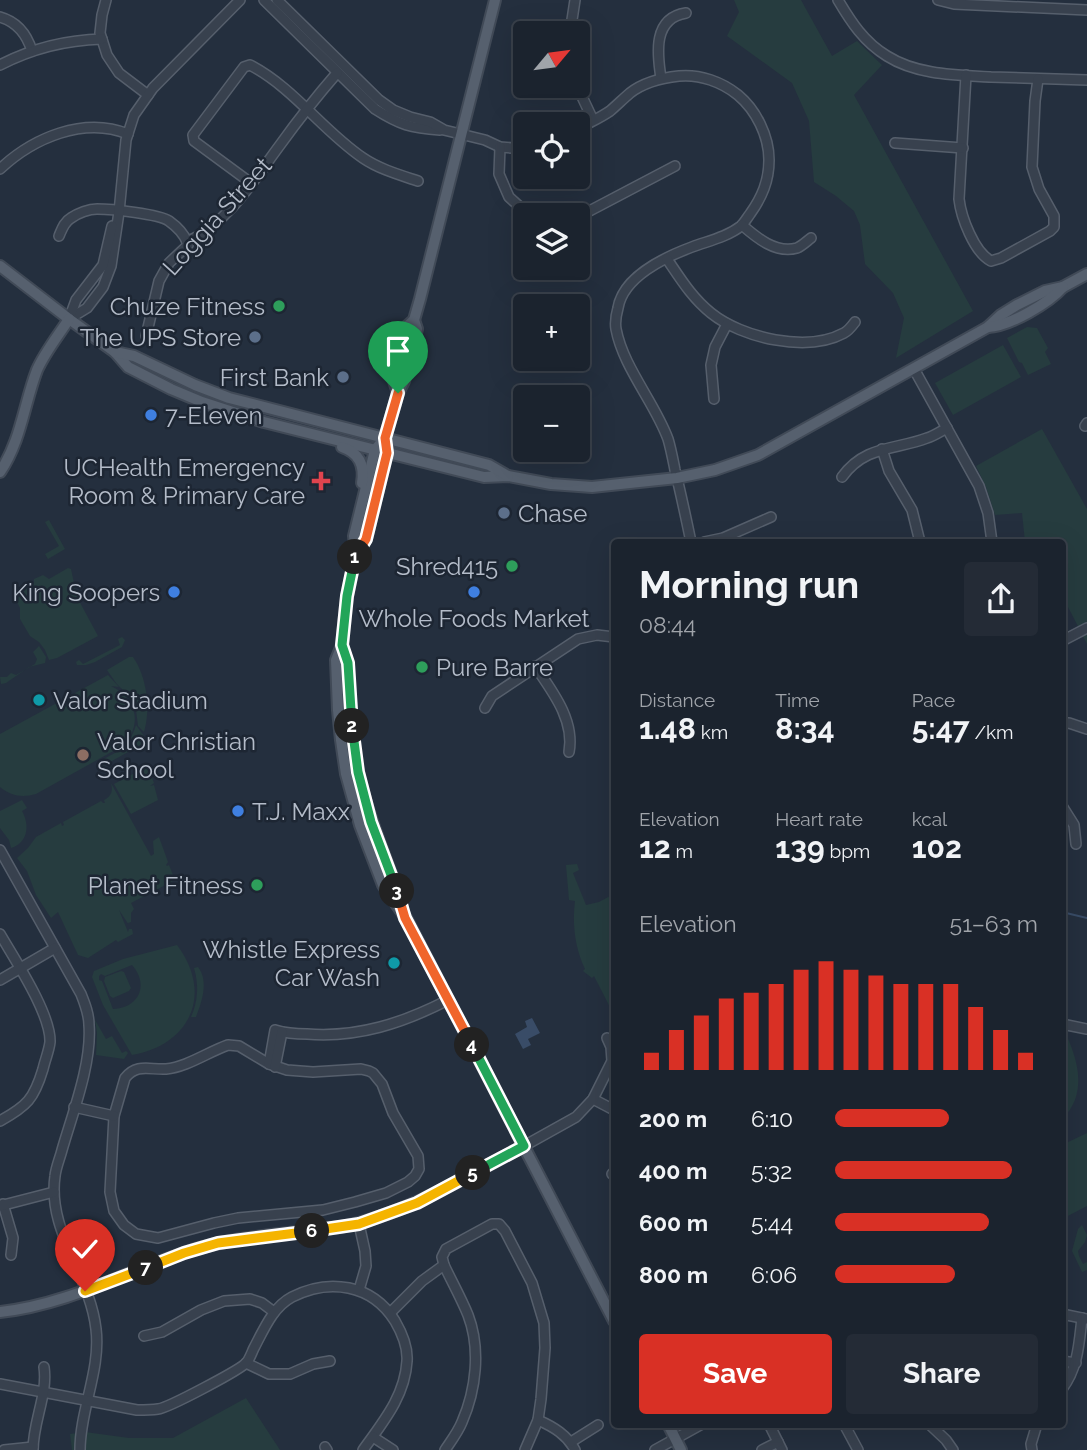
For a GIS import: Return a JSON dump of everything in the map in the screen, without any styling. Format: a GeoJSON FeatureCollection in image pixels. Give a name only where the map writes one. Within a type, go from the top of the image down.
{"type":"FeatureCollection","features":[{"type":"Feature","properties":{"kind":"main road"},"geometry":{"type":"LineString","coordinates":[[495,0],[414,320],[417,330],[404,382],[398,393],[385,438],[375,450],[354,536],[356,554],[347,596],[342,645],[336,660],[339,719],[346,774],[360,825],[383,885],[405,918],[611,1315]]}},
{"type":"Feature","properties":{"kind":"main road"},"geometry":{"type":"LineString","coordinates":[[0,266],[116,352],[128,367],[202,402],[264,422],[484,477],[508,476],[551,484],[592,487],[677,478],[715,470],[758,455],[988,327],[1002,325],[1024,314],[1087,274]]}},
{"type":"Feature","properties":{"kind":"main road"},"geometry":{"type":"LineString","coordinates":[[0,472],[5,451],[25,413],[38,369],[69,319]]}},
{"type":"Feature","properties":{"kind":"main road"},"geometry":{"type":"LineString","coordinates":[[116,352],[134,356],[178,378],[219,394],[489,465],[508,476]]}},
{"type":"Feature","properties":{"kind":"main road"},"geometry":{"type":"LineString","coordinates":[[321,436],[350,450],[360,460],[364,473],[360,494],[362,503]]}},
{"type":"Feature","properties":{"kind":"main road"},"geometry":{"type":"LineString","coordinates":[[356,554],[366,539],[387,453],[385,438]]}},
{"type":"Feature","properties":{"kind":"main road"},"geometry":{"type":"LineString","coordinates":[[342,645],[348,663],[356,761],[371,822],[394,879],[405,918]]}},
{"type":"Feature","properties":{"kind":"main road"},"geometry":{"type":"LineString","coordinates":[[339,719],[346,734],[350,755],[356,761]]}},
{"type":"Feature","properties":{"kind":"main road"},"geometry":{"type":"LineString","coordinates":[[0,1312],[38,1306],[218,1243],[359,1224],[417,1203],[524,1146]]}},
{"type":"Feature","properties":{"kind":"main road"},"geometry":{"type":"LineString","coordinates":[[670,1428],[681,1450]]}},
{"type":"Feature","properties":{"kind":"street"},"geometry":{"type":"LineString","coordinates":[[106,0],[100,33],[107,55],[120,73],[148,95]]}},
{"type":"Feature","properties":{"kind":"street"},"geometry":{"type":"LineString","coordinates":[[69,319],[76,300],[103,265],[117,212],[117,180],[123,170],[128,134],[134,115],[148,95],[240,0]]}},
{"type":"Feature","properties":{"kind":"street"},"geometry":{"type":"LineString","coordinates":[[264,0],[376,109],[396,122],[419,129],[444,130],[513,148]]}},
{"type":"Feature","properties":{"kind":"street"},"geometry":{"type":"LineString","coordinates":[[277,0],[379,100],[393,110],[430,122],[444,130]]}},
{"type":"Feature","properties":{"kind":"street"},"geometry":{"type":"LineString","coordinates":[[572,21],[575,0]]}},
{"type":"Feature","properties":{"kind":"street"},"geometry":{"type":"LineString","coordinates":[[838,0],[873,46],[897,62],[922,71],[1087,80]]}},
{"type":"Feature","properties":{"kind":"street"},"geometry":{"type":"LineString","coordinates":[[938,0],[954,4],[1087,10]]}},
{"type":"Feature","properties":{"kind":"street"},"geometry":{"type":"LineString","coordinates":[[661,78],[659,35],[675,15],[686,13]]}},
{"type":"Feature","properties":{"kind":"street"},"geometry":{"type":"LineString","coordinates":[[0,18],[19,27],[28,39],[32,51]]}},
{"type":"Feature","properties":{"kind":"street"},"geometry":{"type":"LineString","coordinates":[[0,65],[32,51],[102,38]]}},
{"type":"Feature","properties":{"kind":"street"},"geometry":{"type":"LineString","coordinates":[[251,183],[194,141],[193,135],[244,67],[250,65],[267,74],[364,159],[418,181]]}},
{"type":"Feature","properties":{"kind":"street","name":"Loggia Street"},"geometry":{"type":"LineString","coordinates":[[146,336],[159,281],[169,263],[188,245],[187,242],[201,234],[230,209],[337,72]]}},
{"type":"Feature","properties":{"kind":"street"},"geometry":{"type":"LineString","coordinates":[[590,122],[608,112],[637,88],[661,78],[684,75],[709,79],[733,90],[757,117],[767,144],[768,178],[758,203],[742,226],[717,239],[690,248],[639,275],[626,288],[618,304],[615,327],[622,350],[667,438],[690,539]]}},
{"type":"Feature","properties":{"kind":"street"},"geometry":{"type":"LineString","coordinates":[[966,75],[960,208],[966,225],[985,258],[991,261],[1054,227],[1054,216],[1039,189],[1032,167],[1038,79]]}},
{"type":"Feature","properties":{"kind":"street"},"geometry":{"type":"LineString","coordinates":[[582,98],[593,120]]}},
{"type":"Feature","properties":{"kind":"street"},"geometry":{"type":"LineString","coordinates":[[0,169],[30,145],[71,131],[105,128],[128,134]]}},
{"type":"Feature","properties":{"kind":"street"},"geometry":{"type":"LineString","coordinates":[[895,143],[963,148]]}},
{"type":"Feature","properties":{"kind":"street"},"geometry":{"type":"LineString","coordinates":[[500,146],[499,174],[509,197],[516,203]]}},
{"type":"Feature","properties":{"kind":"street"},"geometry":{"type":"LineString","coordinates":[[590,212],[676,166]]}},
{"type":"Feature","properties":{"kind":"street"},"geometry":{"type":"LineString","coordinates":[[59,236],[64,224],[72,216],[96,209],[156,216],[168,220],[184,235],[187,242]]}},
{"type":"Feature","properties":{"kind":"street"},"geometry":{"type":"LineString","coordinates":[[742,226],[758,240],[786,248],[799,248],[811,238]]}},
{"type":"Feature","properties":{"kind":"street"},"geometry":{"type":"LineString","coordinates":[[667,259],[693,298],[712,315],[767,340],[813,342],[846,332],[855,322]]}},
{"type":"Feature","properties":{"kind":"street"},"geometry":{"type":"LineString","coordinates":[[713,399],[712,365],[715,347],[727,324]]}},
{"type":"Feature","properties":{"kind":"street"},"geometry":{"type":"LineString","coordinates":[[914,369],[981,490],[992,539]]}},
{"type":"Feature","properties":{"kind":"street"},"geometry":{"type":"LineString","coordinates":[[842,477],[849,467],[882,449],[924,439],[947,428]]}},
{"type":"Feature","properties":{"kind":"street"},"geometry":{"type":"LineString","coordinates":[[882,449],[889,471],[912,510],[919,539]]}},
{"type":"Feature","properties":{"kind":"street"},"geometry":{"type":"LineString","coordinates":[[718,539],[771,517]]}},
{"type":"Feature","properties":{"kind":"street"},"geometry":{"type":"LineString","coordinates":[[1066,639],[1087,628]]}},
{"type":"Feature","properties":{"kind":"street"},"geometry":{"type":"LineString","coordinates":[[485,708],[492,696],[578,639],[597,635],[611,637]]}},
{"type":"Feature","properties":{"kind":"street"},"geometry":{"type":"LineString","coordinates":[[535,666],[558,700],[565,716],[571,739],[569,752]]}},
{"type":"Feature","properties":{"kind":"street"},"geometry":{"type":"LineString","coordinates":[[1066,723],[1087,729]]}},
{"type":"Feature","properties":{"kind":"street"},"geometry":{"type":"LineString","coordinates":[[1066,812],[1074,825],[1076,844]]}},
{"type":"Feature","properties":{"kind":"street"},"geometry":{"type":"LineString","coordinates":[[0,850],[81,994],[89,1022],[90,1045],[55,1174],[54,1192],[56,1215],[94,1317],[97,1349],[79,1450]]}},
{"type":"Feature","properties":{"kind":"street"},"geometry":{"type":"LineString","coordinates":[[0,934],[44,1014],[50,1044],[38,1084],[30,1099],[20,1110],[0,1121]]}},
{"type":"Feature","properties":{"kind":"street"},"geometry":{"type":"LineString","coordinates":[[0,980],[55,948]]}},
{"type":"Feature","properties":{"kind":"street"},"geometry":{"type":"LineString","coordinates":[[272,1065],[278,1031],[314,1035],[357,1033],[400,1022],[448,1000]]}},
{"type":"Feature","properties":{"kind":"street"},"geometry":{"type":"LineString","coordinates":[[1066,1025],[1087,1029]]}},
{"type":"Feature","properties":{"kind":"street"},"geometry":{"type":"LineString","coordinates":[[607,1038],[611,1047]]}},
{"type":"Feature","properties":{"kind":"street"},"geometry":{"type":"LineString","coordinates":[[228,1045],[239,1046],[272,1065],[288,1070],[313,1072],[361,1069],[373,1073],[382,1084],[393,1113],[418,1156],[419,1169],[415,1176],[386,1193],[323,1210],[214,1223],[158,1238],[136,1234],[124,1225],[111,1203],[110,1192],[114,1116],[125,1078],[138,1068],[167,1069],[228,1045]]}},
{"type":"Feature","properties":{"kind":"street"},"geometry":{"type":"LineString","coordinates":[[524,1146],[576,1117],[593,1099],[611,1063]]}},
{"type":"Feature","properties":{"kind":"street"},"geometry":{"type":"LineString","coordinates":[[593,1099],[611,1108]]}},
{"type":"Feature","properties":{"kind":"street"},"geometry":{"type":"LineString","coordinates":[[74,1107],[114,1116]]}},
{"type":"Feature","properties":{"kind":"street"},"geometry":{"type":"LineString","coordinates":[[11,1255],[13,1238],[1,1205],[54,1192]]}},
{"type":"Feature","properties":{"kind":"street"},"geometry":{"type":"LineString","coordinates":[[359,1224],[366,1266],[359,1290]]}},
{"type":"Feature","properties":{"kind":"street"},"geometry":{"type":"LineString","coordinates":[[445,1450],[462,1424],[476,1371],[475,1344],[469,1318],[442,1257],[446,1249],[492,1224],[499,1224],[505,1231],[532,1283],[544,1323],[544,1371],[538,1420],[525,1450]]}},
{"type":"Feature","properties":{"kind":"street"},"geometry":{"type":"LineString","coordinates":[[390,1313],[444,1265]]}},
{"type":"Feature","properties":{"kind":"street"},"geometry":{"type":"LineString","coordinates":[[0,1384],[136,1410],[159,1409],[177,1402],[246,1363],[274,1312],[290,1298],[317,1287],[339,1286],[359,1290],[380,1302],[401,1330],[408,1353],[406,1376],[399,1398],[363,1450]]}},
{"type":"Feature","properties":{"kind":"street"},"geometry":{"type":"LineString","coordinates":[[144,1336],[162,1332],[223,1301],[250,1299],[262,1303],[274,1312]]}},
{"type":"Feature","properties":{"kind":"street"},"geometry":{"type":"LineString","coordinates":[[1066,1315],[1085,1319],[1076,1363],[1066,1383]]}},
{"type":"Feature","properties":{"kind":"street"},"geometry":{"type":"LineString","coordinates":[[246,1363],[269,1374],[290,1374],[313,1364],[330,1361]]}},
{"type":"Feature","properties":{"kind":"street"},"geometry":{"type":"LineString","coordinates":[[1066,1362],[1076,1363]]}},
{"type":"Feature","properties":{"kind":"street"},"geometry":{"type":"LineString","coordinates":[[4,1450],[33,1449],[36,1421],[44,1391],[44,1367]]}},
{"type":"Feature","properties":{"kind":"street"},"geometry":{"type":"LineString","coordinates":[[538,1420],[552,1426],[573,1446],[598,1425]]}},
{"type":"Feature","properties":{"kind":"street"},"geometry":{"type":"LineString","coordinates":[[655,1450],[695,1428]]}},
{"type":"Feature","properties":{"kind":"street"},"geometry":{"type":"LineString","coordinates":[[762,1450],[780,1446],[771,1428]]}},
{"type":"Feature","properties":{"kind":"street"},"geometry":{"type":"LineString","coordinates":[[846,1428],[858,1450]]}},
{"type":"Feature","properties":{"kind":"street"},"geometry":{"type":"LineString","coordinates":[[933,1428],[953,1450]]}},
{"type":"Feature","properties":{"kind":"street"},"geometry":{"type":"LineString","coordinates":[[1032,1450],[1036,1428]]}},
{"type":"Feature","properties":{"kind":"street"},"geometry":{"type":"LineString","coordinates":[[373,1437],[393,1450]]}},
{"type":"Feature","properties":{"kind":"green space"},"geometry":{"type":"Polygon","coordinates":[[[734,0],[801,0],[832,56],[857,41],[882,65],[854,95],[973,311],[896,358],[904,318],[893,293],[865,264],[860,225],[854,211],[814,182],[809,121],[792,83],[727,36],[739,12],[734,0]]]}},
{"type":"Feature","properties":{"kind":"green space"},"geometry":{"type":"Polygon","coordinates":[[[1027,327],[1037,328],[1048,348],[1045,352],[1051,364],[1028,375],[1007,338],[1027,327]]]}},
{"type":"Feature","properties":{"kind":"green space"},"geometry":{"type":"Polygon","coordinates":[[[1003,345],[1021,377],[953,415],[935,383],[1003,345]]]}},
{"type":"Feature","properties":{"kind":"green space"},"geometry":{"type":"Polygon","coordinates":[[[1042,429],[1087,509],[1087,644],[1066,605],[1066,539],[1025,539],[1022,513],[995,515],[976,466],[1042,429]]]}},
{"type":"Feature","properties":{"kind":"green space"},"geometry":{"type":"Polygon","coordinates":[[[49,520],[65,549],[48,559],[45,554],[59,546],[45,522],[49,520]]]}},
{"type":"Feature","properties":{"kind":"green space"},"geometry":{"type":"Polygon","coordinates":[[[68,568],[71,569],[77,597],[98,636],[49,660],[45,650],[30,636],[20,619],[20,608],[12,592],[29,582],[34,584],[34,579],[43,575],[49,579],[68,568]]]}},
{"type":"Feature","properties":{"kind":"green space"},"geometry":{"type":"Polygon","coordinates":[[[122,637],[125,640],[122,647],[95,662],[86,665],[77,665],[79,660],[83,664],[120,645],[118,639],[122,637]]]}},
{"type":"Feature","properties":{"kind":"green space"},"geometry":{"type":"Polygon","coordinates":[[[39,646],[46,657],[45,663],[30,667],[35,664],[37,659],[33,652],[39,646]]]}},
{"type":"Feature","properties":{"kind":"green space"},"geometry":{"type":"Polygon","coordinates":[[[133,657],[138,665],[146,694],[144,732],[138,726],[131,698],[107,670],[133,657]]]}},
{"type":"Feature","properties":{"kind":"green space"},"geometry":{"type":"Polygon","coordinates":[[[25,670],[1,684],[0,677],[7,677],[11,673],[16,675],[25,670]]]}},
{"type":"Feature","properties":{"kind":"green space"},"geometry":{"type":"Polygon","coordinates":[[[108,675],[119,687],[111,686],[126,697],[134,712],[134,728],[124,745],[36,794],[17,795],[0,787],[0,734],[108,675]]]}},
{"type":"Feature","properties":{"kind":"green space"},"geometry":{"type":"Polygon","coordinates":[[[136,725],[144,736],[144,743],[103,766],[100,761],[122,748],[136,725]]]}},
{"type":"Feature","properties":{"kind":"green space"},"geometry":{"type":"Polygon","coordinates":[[[146,767],[154,783],[150,786],[154,785],[158,800],[131,814],[114,784],[146,767]]]}},
{"type":"Feature","properties":{"kind":"green space"},"geometry":{"type":"Polygon","coordinates":[[[111,783],[151,856],[154,854],[153,841],[159,837],[168,862],[166,865],[169,865],[175,880],[131,903],[134,909],[129,925],[119,910],[128,932],[132,929],[133,934],[118,942],[116,940],[88,958],[78,955],[58,912],[51,918],[36,895],[27,871],[17,858],[36,837],[61,823],[64,825],[63,822],[101,801],[105,803],[104,800],[111,793],[111,783]]]}},
{"type":"Feature","properties":{"kind":"green space"},"geometry":{"type":"Polygon","coordinates":[[[22,800],[27,808],[22,811],[26,833],[17,846],[11,848],[9,840],[0,828],[0,811],[22,800]]]}},
{"type":"Feature","properties":{"kind":"green space"},"geometry":{"type":"Polygon","coordinates":[[[577,864],[579,870],[573,873],[586,905],[611,896],[611,1009],[594,976],[592,978],[583,971],[585,969],[575,936],[575,901],[569,900],[566,865],[577,864]]]}},
{"type":"Feature","properties":{"kind":"green space"},"geometry":{"type":"Polygon","coordinates":[[[177,945],[188,963],[194,981],[194,999],[190,1015],[181,1029],[169,1040],[132,1055],[103,1005],[92,977],[94,971],[123,959],[177,945]],[[132,965],[99,976],[113,1009],[130,1004],[139,994],[141,987],[132,965]]]}},
{"type":"Feature","properties":{"kind":"green space"},"geometry":{"type":"Polygon","coordinates":[[[198,967],[203,979],[203,992],[196,1017],[191,1017],[197,993],[194,968],[198,967]]]}},
{"type":"Feature","properties":{"kind":"green space"},"geometry":{"type":"Polygon","coordinates":[[[121,971],[131,988],[113,998],[104,981],[105,977],[121,971]]]}},
{"type":"Feature","properties":{"kind":"green space"},"geometry":{"type":"Polygon","coordinates":[[[95,1020],[106,1039],[112,1036],[122,1053],[128,1053],[124,1059],[96,1055],[95,1020]]]}},
{"type":"Feature","properties":{"kind":"green space"},"geometry":{"type":"Polygon","coordinates":[[[1066,1034],[1078,1078],[1078,1089],[1066,1114],[1066,1034]]]}},
{"type":"Feature","properties":{"kind":"green space"},"geometry":{"type":"Polygon","coordinates":[[[1087,1133],[1087,1206],[1066,1217],[1066,1143],[1087,1133]]]}},
{"type":"Feature","properties":{"kind":"green space"},"geometry":{"type":"Polygon","coordinates":[[[1082,1225],[1087,1235],[1078,1251],[1083,1264],[1087,1262],[1087,1270],[1082,1272],[1072,1251],[1078,1229],[1082,1225]]]}},
{"type":"Feature","properties":{"kind":"green space"},"geometry":{"type":"Polygon","coordinates":[[[246,1398],[280,1450],[72,1450],[70,1434],[85,1432],[129,1438],[173,1438],[246,1398]]]}},
{"type":"Feature","properties":{"kind":"water"},"geometry":{"type":"Polygon","coordinates":[[[532,1018],[540,1033],[528,1039],[531,1045],[523,1049],[515,1034],[527,1027],[525,1021],[532,1018]]]}},
{"type":"Feature","properties":{"kind":"waterway"},"geometry":{"type":"LineString","coordinates":[[1066,913],[1087,918]]}},
{"type":"Feature","properties":{"kind":"place","name":"Chuze Fitness"},"geometry":{"type":"Point","coordinates":[279,306]}},
{"type":"Feature","properties":{"kind":"place","name":"The UPS Store"},"geometry":{"type":"Point","coordinates":[255,337]}},
{"type":"Feature","properties":{"kind":"place","name":"First Bank"},"geometry":{"type":"Point","coordinates":[343,377]}},
{"type":"Feature","properties":{"kind":"place","name":"7-Eleven"},"geometry":{"type":"Point","coordinates":[151,415]}},
{"type":"Feature","properties":{"kind":"place","name":"UCHealth Emergency Room & Primary Care"},"geometry":{"type":"Point","coordinates":[321,481]}},
{"type":"Feature","properties":{"kind":"place","name":"Chase"},"geometry":{"type":"Point","coordinates":[504,513]}},
{"type":"Feature","properties":{"kind":"place","name":"Shred415"},"geometry":{"type":"Point","coordinates":[512,566]}},
{"type":"Feature","properties":{"kind":"place","name":"King Soopers"},"geometry":{"type":"Point","coordinates":[174,592]}},
{"type":"Feature","properties":{"kind":"place","name":"Whole Foods Market"},"geometry":{"type":"Point","coordinates":[474,592]}},
{"type":"Feature","properties":{"kind":"place","name":"Pure Barre"},"geometry":{"type":"Point","coordinates":[422,667]}},
{"type":"Feature","properties":{"kind":"place","name":"Valor Stadium"},"geometry":{"type":"Point","coordinates":[39,700]}},
{"type":"Feature","properties":{"kind":"place","name":"Valor Christian School"},"geometry":{"type":"Point","coordinates":[83,755]}},
{"type":"Feature","properties":{"kind":"place","name":"T.J. Maxx"},"geometry":{"type":"Point","coordinates":[238,811]}},
{"type":"Feature","properties":{"kind":"place","name":"Planet Fitness"},"geometry":{"type":"Point","coordinates":[257,885]}},
{"type":"Feature","properties":{"kind":"place","name":"Whistle Express Car Wash"},"geometry":{"type":"Point","coordinates":[394,963]}},
{"type":"Feature","properties":{"kind":"route"},"geometry":{"type":"LineString","coordinates":[[85,1291],[184,1253],[218,1243],[359,1224],[417,1203],[524,1146],[405,918],[394,879],[371,822],[358,772],[350,709],[348,663],[342,645],[344,619],[356,554],[366,539],[387,453],[385,438],[398,393]]}}]}
